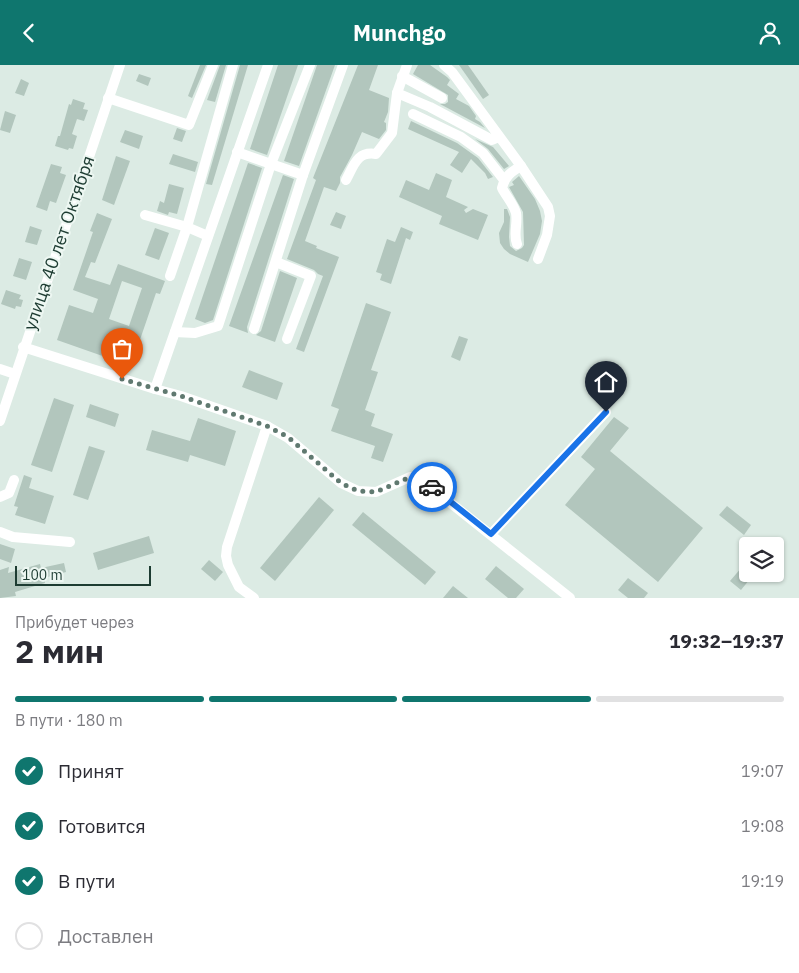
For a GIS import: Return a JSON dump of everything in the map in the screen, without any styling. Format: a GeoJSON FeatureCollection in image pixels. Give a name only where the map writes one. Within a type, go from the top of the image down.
{"type":"FeatureCollection","features":[{"type":"Feature","properties":{"kind":"street","name":"улица 40 лет Октября"},"geometry":{"type":"LineString","coordinates":[[0,421],[23,347],[120,65]]}},
{"type":"Feature","properties":{"kind":"street"},"geometry":{"type":"LineString","coordinates":[[108,98],[189,125],[213,65]]}},
{"type":"Feature","properties":{"kind":"street"},"geometry":{"type":"LineString","coordinates":[[170,276],[233,65]]}},
{"type":"Feature","properties":{"kind":"street"},"geometry":{"type":"LineString","coordinates":[[156,389],[268,65]]}},
{"type":"Feature","properties":{"kind":"street"},"geometry":{"type":"LineString","coordinates":[[176,332],[194,333],[218,326],[271,164],[310,65]]}},
{"type":"Feature","properties":{"kind":"street"},"geometry":{"type":"LineString","coordinates":[[254,329],[303,175],[343,65]]}},
{"type":"Feature","properties":{"kind":"street"},"geometry":{"type":"LineString","coordinates":[[346,180],[356,159],[367,153],[376,154],[392,133],[397,93],[407,65]]}},
{"type":"Feature","properties":{"kind":"street"},"geometry":{"type":"LineString","coordinates":[[444,65],[452,72],[521,165],[548,207],[550,216],[547,235],[538,259]]}},
{"type":"Feature","properties":{"kind":"street"},"geometry":{"type":"LineString","coordinates":[[402,76],[442,98]]}},
{"type":"Feature","properties":{"kind":"street"},"geometry":{"type":"LineString","coordinates":[[397,93],[430,107],[492,140],[499,137]]}},
{"type":"Feature","properties":{"kind":"street"},"geometry":{"type":"LineString","coordinates":[[413,114],[461,137],[483,153],[504,180]]}},
{"type":"Feature","properties":{"kind":"street"},"geometry":{"type":"LineString","coordinates":[[237,152],[303,175]]}},
{"type":"Feature","properties":{"kind":"street"},"geometry":{"type":"LineString","coordinates":[[517,244],[515,238],[515,211],[502,188],[504,180],[509,173],[521,165]]}},
{"type":"Feature","properties":{"kind":"street"},"geometry":{"type":"LineString","coordinates":[[145,215],[186,227],[208,236]]}},
{"type":"Feature","properties":{"kind":"street"},"geometry":{"type":"LineString","coordinates":[[276,262],[311,276],[287,339]]}},
{"type":"Feature","properties":{"kind":"street"},"geometry":{"type":"LineString","coordinates":[[23,347],[196,401],[267,426],[288,437],[341,483],[358,491],[376,492],[410,477],[418,477],[570,598]]}},
{"type":"Feature","properties":{"kind":"street"},"geometry":{"type":"LineString","coordinates":[[0,369],[15,374]]}},
{"type":"Feature","properties":{"kind":"street"},"geometry":{"type":"LineString","coordinates":[[491,534],[606,412]]}},
{"type":"Feature","properties":{"kind":"street"},"geometry":{"type":"LineString","coordinates":[[254,598],[239,587],[226,556],[227,547],[267,426]]}},
{"type":"Feature","properties":{"kind":"street"},"geometry":{"type":"LineString","coordinates":[[0,497],[9,493],[14,481]]}},
{"type":"Feature","properties":{"kind":"street"},"geometry":{"type":"LineString","coordinates":[[0,532],[13,537],[70,542]]}},
{"type":"Feature","properties":{"kind":"building"},"geometry":{"type":"Polygon","coordinates":[[[200,65],[206,65],[192,98],[188,96],[200,65]]]}},
{"type":"Feature","properties":{"kind":"building"},"geometry":{"type":"Polygon","coordinates":[[[220,65],[226,65],[215,102],[207,100],[220,65]]]}},
{"type":"Feature","properties":{"kind":"building"},"geometry":{"type":"Polygon","coordinates":[[[240,65],[248,65],[212,185],[206,184],[240,65]]]}},
{"type":"Feature","properties":{"kind":"building"},"geometry":{"type":"Polygon","coordinates":[[[278,65],[298,65],[267,155],[250,149],[278,65]]]}},
{"type":"Feature","properties":{"kind":"building"},"geometry":{"type":"Polygon","coordinates":[[[317,65],[335,65],[299,166],[284,161],[317,65]]]}},
{"type":"Feature","properties":{"kind":"building"},"geometry":{"type":"Polygon","coordinates":[[[358,65],[378,65],[369,90],[389,98],[388,112],[384,122],[386,123],[386,130],[379,139],[362,132],[340,177],[340,183],[336,191],[324,187],[305,241],[317,246],[316,248],[339,257],[304,352],[296,349],[323,276],[314,270],[287,259],[316,180],[313,178],[358,65]]]}},
{"type":"Feature","properties":{"kind":"building"},"geometry":{"type":"Polygon","coordinates":[[[418,65],[430,65],[447,77],[450,80],[447,85],[459,94],[456,99],[469,106],[476,116],[475,119],[485,128],[440,104],[448,102],[448,95],[413,74],[418,65]]]}},
{"type":"Feature","properties":{"kind":"building"},"geometry":{"type":"Polygon","coordinates":[[[459,65],[468,65],[489,95],[483,99],[459,65]]]}},
{"type":"Feature","properties":{"kind":"building"},"geometry":{"type":"Polygon","coordinates":[[[139,74],[151,78],[148,86],[136,81],[139,74]]]}},
{"type":"Feature","properties":{"kind":"building"},"geometry":{"type":"Polygon","coordinates":[[[21,79],[29,83],[24,96],[15,93],[21,79]]]}},
{"type":"Feature","properties":{"kind":"building"},"geometry":{"type":"Polygon","coordinates":[[[73,99],[85,103],[83,109],[88,110],[84,121],[77,119],[72,134],[77,136],[73,149],[69,148],[68,150],[55,146],[58,136],[60,136],[69,104],[71,105],[73,99]]]}},
{"type":"Feature","properties":{"kind":"building"},"geometry":{"type":"Polygon","coordinates":[[[5,111],[16,115],[10,133],[0,130],[5,111]]]}},
{"type":"Feature","properties":{"kind":"building"},"geometry":{"type":"Polygon","coordinates":[[[411,121],[457,143],[478,158],[493,177],[488,179],[485,173],[471,159],[462,173],[450,165],[459,152],[408,129],[411,121]]]}},
{"type":"Feature","properties":{"kind":"building"},"geometry":{"type":"Polygon","coordinates":[[[177,128],[186,131],[182,142],[173,139],[177,128]]]}},
{"type":"Feature","properties":{"kind":"building"},"geometry":{"type":"Polygon","coordinates":[[[125,130],[143,136],[139,149],[120,142],[125,130]]]}},
{"type":"Feature","properties":{"kind":"building"},"geometry":{"type":"Polygon","coordinates":[[[475,139],[493,147],[509,166],[504,169],[488,149],[475,139]]]}},
{"type":"Feature","properties":{"kind":"building"},"geometry":{"type":"Polygon","coordinates":[[[173,154],[198,162],[195,172],[169,164],[173,154]]]}},
{"type":"Feature","properties":{"kind":"building"},"geometry":{"type":"Polygon","coordinates":[[[116,156],[130,161],[114,205],[102,200],[116,156]]]}},
{"type":"Feature","properties":{"kind":"building"},"geometry":{"type":"Polygon","coordinates":[[[248,163],[262,168],[213,320],[205,323],[195,319],[248,163]]]}},
{"type":"Feature","properties":{"kind":"building"},"geometry":{"type":"Polygon","coordinates":[[[51,164],[62,167],[60,173],[66,175],[56,203],[50,201],[47,211],[36,207],[51,164]]]}},
{"type":"Feature","properties":{"kind":"building"},"geometry":{"type":"Polygon","coordinates":[[[436,173],[452,180],[446,197],[468,207],[464,210],[466,213],[473,209],[488,215],[478,240],[439,224],[442,216],[399,197],[406,180],[429,190],[436,173]]]}},
{"type":"Feature","properties":{"kind":"building"},"geometry":{"type":"Polygon","coordinates":[[[283,175],[294,179],[247,327],[248,333],[229,326],[283,175]]]}},
{"type":"Feature","properties":{"kind":"building"},"geometry":{"type":"Polygon","coordinates":[[[519,176],[535,199],[542,221],[540,234],[528,262],[510,254],[500,243],[499,233],[504,222],[504,209],[507,209],[510,217],[510,246],[516,251],[524,245],[523,212],[509,187],[514,185],[512,182],[519,176]]]}},
{"type":"Feature","properties":{"kind":"building"},"geometry":{"type":"Polygon","coordinates":[[[169,184],[184,188],[177,214],[169,212],[168,215],[157,211],[160,201],[164,203],[169,184]]]}},
{"type":"Feature","properties":{"kind":"building"},"geometry":{"type":"Polygon","coordinates":[[[336,212],[346,216],[341,229],[330,225],[336,212]]]}},
{"type":"Feature","properties":{"kind":"building"},"geometry":{"type":"Polygon","coordinates":[[[97,213],[112,219],[95,263],[91,262],[85,277],[110,285],[118,264],[165,281],[160,294],[156,293],[131,366],[57,340],[69,305],[93,313],[98,299],[73,290],[93,232],[90,231],[97,213]],[[122,281],[109,319],[129,326],[142,288],[122,281]]]}},
{"type":"Feature","properties":{"kind":"building"},"geometry":{"type":"Polygon","coordinates":[[[30,226],[42,230],[37,245],[25,242],[30,226]]]}},
{"type":"Feature","properties":{"kind":"building"},"geometry":{"type":"Polygon","coordinates":[[[401,227],[413,232],[410,240],[406,238],[391,284],[380,280],[382,274],[376,272],[387,239],[395,242],[401,227]]]}},
{"type":"Feature","properties":{"kind":"building"},"geometry":{"type":"Polygon","coordinates":[[[155,228],[169,233],[159,260],[145,255],[155,228]]]}},
{"type":"Feature","properties":{"kind":"building"},"geometry":{"type":"Polygon","coordinates":[[[19,258],[32,262],[26,280],[13,276],[19,258]]]}},
{"type":"Feature","properties":{"kind":"building"},"geometry":{"type":"Polygon","coordinates":[[[280,271],[297,278],[275,342],[256,335],[261,331],[280,271]]]}},
{"type":"Feature","properties":{"kind":"building"},"geometry":{"type":"Polygon","coordinates":[[[6,290],[21,295],[19,299],[23,300],[21,307],[16,306],[15,309],[1,304],[6,290]]]}},
{"type":"Feature","properties":{"kind":"building"},"geometry":{"type":"Polygon","coordinates":[[[366,303],[391,312],[371,370],[378,372],[365,410],[375,414],[371,426],[393,434],[383,462],[371,458],[375,446],[331,431],[339,409],[331,406],[366,303]]]}},
{"type":"Feature","properties":{"kind":"building"},"geometry":{"type":"Polygon","coordinates":[[[459,336],[468,339],[460,361],[451,357],[459,336]]]}},
{"type":"Feature","properties":{"kind":"building"},"geometry":{"type":"Polygon","coordinates":[[[249,370],[283,383],[277,400],[242,387],[249,370]]]}},
{"type":"Feature","properties":{"kind":"building"},"geometry":{"type":"Polygon","coordinates":[[[54,398],[74,405],[52,472],[31,465],[54,398]]]}},
{"type":"Feature","properties":{"kind":"building"},"geometry":{"type":"Polygon","coordinates":[[[90,404],[119,414],[115,427],[86,417],[90,404]]]}},
{"type":"Feature","properties":{"kind":"building"},"geometry":{"type":"Polygon","coordinates":[[[614,417],[629,428],[610,451],[703,528],[658,582],[565,505],[595,469],[581,457],[614,417]]]}},
{"type":"Feature","properties":{"kind":"building"},"geometry":{"type":"Polygon","coordinates":[[[198,418],[236,431],[225,466],[190,455],[188,462],[146,450],[152,430],[190,441],[198,418]]]}},
{"type":"Feature","properties":{"kind":"building"},"geometry":{"type":"Polygon","coordinates":[[[89,446],[105,451],[88,500],[73,495],[89,446]]]}},
{"type":"Feature","properties":{"kind":"building"},"geometry":{"type":"Polygon","coordinates":[[[24,475],[32,478],[29,488],[54,496],[45,524],[15,515],[18,507],[14,506],[24,475]]]}},
{"type":"Feature","properties":{"kind":"building"},"geometry":{"type":"Polygon","coordinates":[[[319,497],[334,510],[275,581],[260,568],[319,497]]]}},
{"type":"Feature","properties":{"kind":"building"},"geometry":{"type":"Polygon","coordinates":[[[727,506],[751,525],[744,535],[719,515],[727,506]]]}},
{"type":"Feature","properties":{"kind":"building"},"geometry":{"type":"Polygon","coordinates":[[[363,512],[436,572],[425,585],[352,525],[363,512]]]}},
{"type":"Feature","properties":{"kind":"building"},"geometry":{"type":"Polygon","coordinates":[[[149,536],[154,553],[98,570],[93,553],[149,536]]]}},
{"type":"Feature","properties":{"kind":"building"},"geometry":{"type":"Polygon","coordinates":[[[0,544],[15,549],[11,563],[0,559],[0,544]]]}},
{"type":"Feature","properties":{"kind":"building"},"geometry":{"type":"Polygon","coordinates":[[[209,560],[223,572],[215,581],[201,569],[209,560]]]}},
{"type":"Feature","properties":{"kind":"building"},"geometry":{"type":"Polygon","coordinates":[[[64,563],[66,572],[44,578],[45,583],[15,592],[16,596],[0,598],[0,570],[9,567],[8,573],[40,564],[41,568],[64,563]]]}},
{"type":"Feature","properties":{"kind":"building"},"geometry":{"type":"Polygon","coordinates":[[[496,566],[524,589],[516,598],[508,598],[485,579],[496,566]]]}},
{"type":"Feature","properties":{"kind":"building"},"geometry":{"type":"Polygon","coordinates":[[[739,570],[739,582],[748,582],[741,590],[730,581],[739,570]]]}},
{"type":"Feature","properties":{"kind":"building"},"geometry":{"type":"Polygon","coordinates":[[[628,578],[648,593],[644,598],[628,598],[618,590],[628,578]]]}},
{"type":"Feature","properties":{"kind":"building"},"geometry":{"type":"Polygon","coordinates":[[[453,586],[468,598],[443,598],[453,586]]]}},
{"type":"Feature","properties":{"kind":"way so far"},"geometry":{"type":"LineString","coordinates":[[122,379],[203,403],[267,426],[288,437],[341,483],[358,491],[376,492],[410,477],[418,477],[432,487]]}},
{"type":"Feature","properties":{"kind":"route"},"geometry":{"type":"LineString","coordinates":[[432,487],[491,534],[606,412]]}}]}
